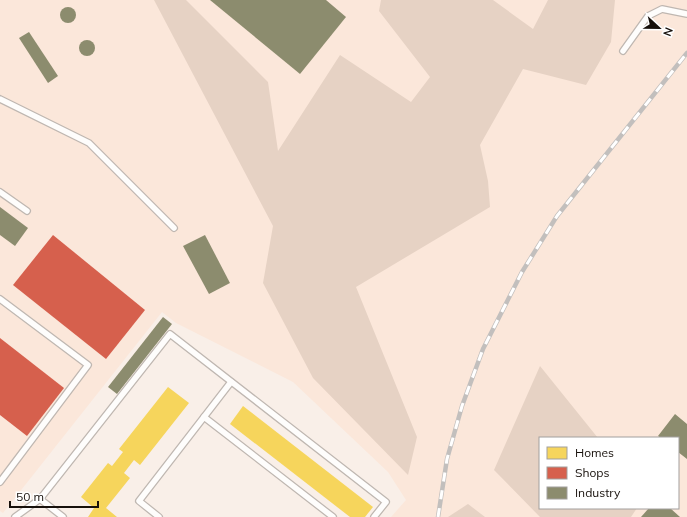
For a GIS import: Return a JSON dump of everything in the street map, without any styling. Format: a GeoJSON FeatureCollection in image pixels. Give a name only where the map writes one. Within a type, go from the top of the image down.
{"type":"FeatureCollection","features":[{"type":"Feature","properties":{"kind":"lane"},"geometry":{"type":"LineString","coordinates":[[622,51],[648,16],[662,9],[687,14]]}},
{"type":"Feature","properties":{"kind":"lane"},"geometry":{"type":"LineString","coordinates":[[0,99],[89,143],[174,228]]}},
{"type":"Feature","properties":{"kind":"lane"},"geometry":{"type":"LineString","coordinates":[[0,192],[27,211]]}},
{"type":"Feature","properties":{"kind":"lane"},"geometry":{"type":"LineString","coordinates":[[0,299],[88,365],[0,482]]}},
{"type":"Feature","properties":{"kind":"lane"},"geometry":{"type":"LineString","coordinates":[[15,517],[40,499],[170,334],[386,502],[374,517]]}},
{"type":"Feature","properties":{"kind":"lane"},"geometry":{"type":"LineString","coordinates":[[159,517],[139,501],[231,382]]}},
{"type":"Feature","properties":{"kind":"lane"},"geometry":{"type":"LineString","coordinates":[[204,417],[333,517]]}},
{"type":"Feature","properties":{"kind":"lane"},"geometry":{"type":"LineString","coordinates":[[40,499],[63,517]]}},
{"type":"Feature","properties":{"kind":"shaded area"},"geometry":{"type":"Polygon","coordinates":[[[0,0],[687,0],[687,517],[391,517],[406,500],[388,472],[293,382],[176,323],[162,312],[3,513],[0,511],[0,0]]]}},
{"type":"Feature","properties":{"kind":"shaded area"},"geometry":{"type":"Polygon","coordinates":[[[154,0],[186,0],[268,82],[278,151],[340,55],[411,102],[430,77],[379,11],[381,0],[493,0],[533,29],[548,0],[615,0],[611,42],[586,85],[523,69],[480,145],[488,181],[490,207],[356,287],[417,437],[408,475],[313,378],[263,283],[273,226],[154,0]]]}},
{"type":"Feature","properties":{"kind":"shaded area"},"geometry":{"type":"Polygon","coordinates":[[[540,366],[597,437],[539,437],[539,509],[636,509],[631,517],[540,517],[494,470],[540,366]]]}},
{"type":"Feature","properties":{"kind":"shaded area"},"geometry":{"type":"Polygon","coordinates":[[[468,504],[485,517],[448,517],[468,504]]]}},
{"type":"Feature","properties":{"kind":"building: Homes"},"geometry":{"type":"Polygon","coordinates":[[[168,387],[189,403],[140,465],[134,460],[124,473],[130,478],[106,508],[117,517],[88,517],[94,508],[81,497],[108,463],[112,466],[123,452],[119,449],[168,387]]]}},
{"type":"Feature","properties":{"kind":"building: Homes"},"geometry":{"type":"Polygon","coordinates":[[[243,406],[373,507],[365,517],[350,517],[230,424],[243,406]]]}},
{"type":"Feature","properties":{"kind":"building: Shops"},"geometry":{"type":"Polygon","coordinates":[[[53,235],[145,310],[106,359],[13,285],[53,235]]]}},
{"type":"Feature","properties":{"kind":"building: Shops"},"geometry":{"type":"Polygon","coordinates":[[[0,338],[64,388],[27,436],[0,415],[0,338]]]}},
{"type":"Feature","properties":{"kind":"building: Industry"},"geometry":{"type":"Polygon","coordinates":[[[210,0],[326,0],[346,17],[300,74],[210,0]]]}},
{"type":"Feature","properties":{"kind":"building: Industry"},"geometry":{"type":"Polygon","coordinates":[[[68,7],[74,9],[76,15],[74,21],[68,23],[62,21],[60,15],[62,9],[68,7]]]}},
{"type":"Feature","properties":{"kind":"building: Industry"},"geometry":{"type":"Polygon","coordinates":[[[29,32],[58,76],[48,83],[19,38],[29,32]]]}},
{"type":"Feature","properties":{"kind":"building: Industry"},"geometry":{"type":"Polygon","coordinates":[[[87,40],[93,42],[95,48],[93,54],[87,56],[81,54],[79,48],[81,42],[87,40]]]}},
{"type":"Feature","properties":{"kind":"building: Industry"},"geometry":{"type":"Polygon","coordinates":[[[0,207],[28,228],[15,246],[0,235],[0,207]]]}},
{"type":"Feature","properties":{"kind":"building: Industry"},"geometry":{"type":"Polygon","coordinates":[[[205,235],[230,283],[209,294],[183,246],[205,235]]]}},
{"type":"Feature","properties":{"kind":"building: Industry"},"geometry":{"type":"Polygon","coordinates":[[[163,317],[172,324],[117,394],[108,387],[163,317]]]}},
{"type":"Feature","properties":{"kind":"building: Industry"},"geometry":{"type":"Polygon","coordinates":[[[675,414],[687,424],[687,459],[679,453],[679,437],[658,436],[675,414]]]}},
{"type":"Feature","properties":{"kind":"building: Industry"},"geometry":{"type":"Polygon","coordinates":[[[648,509],[671,509],[680,517],[641,517],[648,509]]]}},
{"type":"Feature","properties":{"kind":"railway"},"geometry":{"type":"LineString","coordinates":[[438,517],[447,459],[462,406],[483,349],[522,272],[557,216],[687,53]]}}]}
